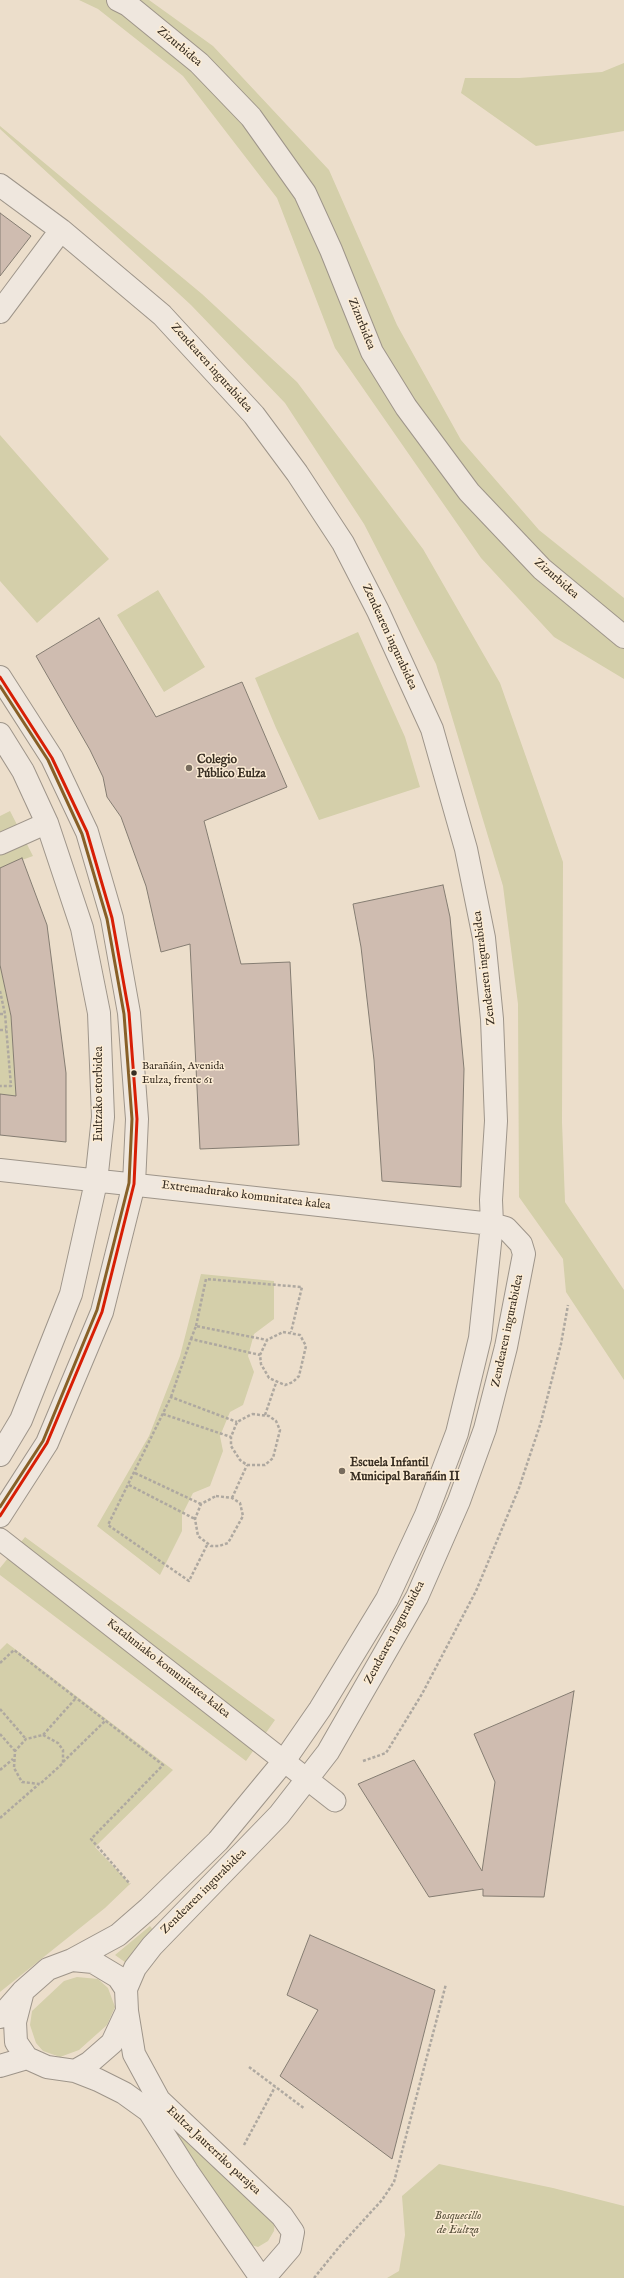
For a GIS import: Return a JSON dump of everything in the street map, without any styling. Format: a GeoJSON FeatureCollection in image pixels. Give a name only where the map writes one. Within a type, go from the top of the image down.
{"type":"FeatureCollection","features":[{"type":"Feature","properties":{"kind":"street","name":"Zizurbidea"},"geometry":{"type":"LineString","coordinates":[[118,0],[128,5],[199,63],[251,117],[305,193],[331,250],[372,352],[406,407],[469,492],[542,570],[624,637]]}},
{"type":"Feature","properties":{"kind":"street","name":"Zendearen ingurabidea"},"geometry":{"type":"LineString","coordinates":[[0,184],[61,230],[162,315],[254,415],[296,473],[343,544],[378,611],[432,729],[466,849],[484,938],[492,1019],[496,1121],[491,1200],[492,1224],[480,1338],[457,1433],[426,1515],[387,1599],[320,1709],[284,1761],[218,1841],[149,1908],[118,1935],[72,1960]]}},
{"type":"Feature","properties":{"kind":"street"},"geometry":{"type":"LineString","coordinates":[[0,312],[61,230]]}},
{"type":"Feature","properties":{"kind":"street"},"geometry":{"type":"LineString","coordinates":[[0,677],[52,758],[87,832],[112,918],[129,1014],[137,1119],[134,1184],[102,1312],[47,1443],[0,1516]]}},
{"type":"Feature","properties":{"kind":"street","name":"Eultzako etorbidea"},"geometry":{"type":"LineString","coordinates":[[0,734],[23,771],[47,823],[82,928],[99,1013],[103,1117],[96,1182],[71,1294],[21,1420],[0,1455]]}},
{"type":"Feature","properties":{"kind":"street"},"geometry":{"type":"LineString","coordinates":[[0,844],[47,823]]}},
{"type":"Feature","properties":{"kind":"street","name":"Extremadurako komunitatea kalea"},"geometry":{"type":"LineString","coordinates":[[0,1170],[96,1182],[134,1184],[492,1224]]}},
{"type":"Feature","properties":{"kind":"street","name":"Zendearen ingurabidea"},"geometry":{"type":"LineString","coordinates":[[126,1990],[135,1968],[152,1946],[279,1815],[328,1752],[417,1597],[459,1501],[485,1429],[506,1347],[524,1254],[521,1244],[506,1228],[492,1224]]}},
{"type":"Feature","properties":{"kind":"street","name":"Kataluniako komunitatea kalea"},"geometry":{"type":"LineString","coordinates":[[0,1539],[335,1801]]}},
{"type":"Feature","properties":{"kind":"street"},"geometry":{"type":"LineString","coordinates":[[0,2017],[23,1991],[48,1968],[72,1960],[93,1962],[118,1977],[126,1990]]}},
{"type":"Feature","properties":{"kind":"street","name":"Eultza Jaurerriko parajea"},"geometry":{"type":"LineString","coordinates":[[27,2058],[47,2067],[74,2071],[98,2080],[124,2094],[149,2112],[187,2171],[262,2278],[290,2248],[293,2232],[282,2216],[159,2100],[152,2090],[134,2054],[127,2011],[126,1990]]}},
{"type":"Feature","properties":{"kind":"street"},"geometry":{"type":"LineString","coordinates":[[0,2066],[27,2058],[16,2042],[15,2022],[23,1991]]}},
{"type":"Feature","properties":{"kind":"street","name":"Eultza Jaurerriko parajea"},"geometry":{"type":"LineString","coordinates":[[74,2071],[89,2063],[112,2043],[127,2011]]}},
{"type":"Feature","properties":{"kind":"path"},"geometry":{"type":"LineString","coordinates":[[0,991],[5,1014],[11,1086],[0,1086]]}},
{"type":"Feature","properties":{"kind":"path"},"geometry":{"type":"LineString","coordinates":[[0,1014],[5,1014]]}},
{"type":"Feature","properties":{"kind":"path"},"geometry":{"type":"LineString","coordinates":[[0,1030],[6,1030]]}},
{"type":"Feature","properties":{"kind":"path"},"geometry":{"type":"LineString","coordinates":[[207,1545],[189,1581],[108,1525],[135,1473],[171,1397],[196,1326],[206,1279],[302,1287],[291,1332]]}},
{"type":"Feature","properties":{"kind":"path"},"geometry":{"type":"LineString","coordinates":[[363,1761],[386,1753],[422,1694],[476,1591],[516,1495],[541,1422],[561,1344],[568,1305]]}},
{"type":"Feature","properties":{"kind":"path"},"geometry":{"type":"LineString","coordinates":[[196,1326],[268,1340]]}},
{"type":"Feature","properties":{"kind":"path"},"geometry":{"type":"LineString","coordinates":[[283,1332],[291,1332],[300,1335],[306,1346],[299,1376],[293,1382],[285,1385],[276,1383],[264,1372],[260,1355],[268,1340],[283,1332]]}},
{"type":"Feature","properties":{"kind":"path"},"geometry":{"type":"LineString","coordinates":[[191,1339],[260,1355]]}},
{"type":"Feature","properties":{"kind":"path"},"geometry":{"type":"LineString","coordinates":[[265,1415],[276,1383]]}},
{"type":"Feature","properties":{"kind":"path"},"geometry":{"type":"LineString","coordinates":[[171,1397],[238,1422]]}},
{"type":"Feature","properties":{"kind":"path"},"geometry":{"type":"LineString","coordinates":[[163,1414],[231,1437]]}},
{"type":"Feature","properties":{"kind":"path"},"geometry":{"type":"LineString","coordinates":[[252,1414],[265,1415],[276,1421],[280,1430],[273,1458],[265,1465],[247,1465],[234,1453],[231,1437],[238,1422],[252,1414]]}},
{"type":"Feature","properties":{"kind":"path"},"geometry":{"type":"LineString","coordinates":[[232,1498],[247,1465]]}},
{"type":"Feature","properties":{"kind":"path"},"geometry":{"type":"LineString","coordinates":[[135,1473],[201,1504]]}},
{"type":"Feature","properties":{"kind":"path"},"geometry":{"type":"LineString","coordinates":[[129,1485],[194,1519]]}},
{"type":"Feature","properties":{"kind":"path"},"geometry":{"type":"LineString","coordinates":[[216,1496],[232,1498],[240,1504],[243,1516],[228,1543],[219,1546],[207,1545],[198,1536],[194,1519],[201,1504],[216,1496]]}},
{"type":"Feature","properties":{"kind":"path"},"geometry":{"type":"LineString","coordinates":[[0,1663],[14,1650],[163,1765],[91,1839],[130,1884]]}},
{"type":"Feature","properties":{"kind":"path"},"geometry":{"type":"LineString","coordinates":[[40,1784],[22,1782],[17,1776],[13,1759],[15,1751],[26,1738],[42,1735],[76,1698]]}},
{"type":"Feature","properties":{"kind":"path"},"geometry":{"type":"LineString","coordinates":[[0,1709],[26,1738]]}},
{"type":"Feature","properties":{"kind":"path"},"geometry":{"type":"LineString","coordinates":[[0,1818],[40,1784],[105,1721]]}},
{"type":"Feature","properties":{"kind":"path"},"geometry":{"type":"LineString","coordinates":[[0,1734],[15,1751]]}},
{"type":"Feature","properties":{"kind":"path"},"geometry":{"type":"LineString","coordinates":[[42,1735],[58,1743],[63,1750],[63,1762]]}},
{"type":"Feature","properties":{"kind":"path"},"geometry":{"type":"LineString","coordinates":[[0,1770],[13,1759]]}},
{"type":"Feature","properties":{"kind":"path"},"geometry":{"type":"LineString","coordinates":[[314,2278],[340,2246],[382,2200],[394,2182],[446,1984]]}},
{"type":"Feature","properties":{"kind":"path"},"geometry":{"type":"LineString","coordinates":[[249,2067],[305,2109]]}},
{"type":"Feature","properties":{"kind":"path"},"geometry":{"type":"LineString","coordinates":[[231,2168],[275,2087]]}},
{"type":"Feature","properties":{"kind":"green space"},"geometry":{"type":"Polygon","coordinates":[[[79,0],[149,0],[213,46],[329,170],[397,325],[461,440],[539,530],[624,598],[624,679],[554,637],[481,558],[335,348],[277,198],[183,76],[98,9],[79,0]]]}},
{"type":"Feature","properties":{"kind":"green space"},"geometry":{"type":"Polygon","coordinates":[[[624,63],[624,131],[536,146],[461,93],[465,78],[519,78],[602,72],[624,63]]]}},
{"type":"Feature","properties":{"kind":"green space"},"geometry":{"type":"Polygon","coordinates":[[[0,126],[202,294],[297,382],[423,549],[500,683],[563,862],[562,1122],[565,1202],[624,1290],[624,1380],[566,1292],[563,1259],[519,1197],[518,1004],[503,886],[436,664],[364,524],[285,403],[191,305],[0,129],[0,126]]]}},
{"type":"Feature","properties":{"kind":"green space"},"geometry":{"type":"Polygon","coordinates":[[[0,435],[109,559],[37,623],[0,581],[0,435]]]}},
{"type":"Feature","properties":{"kind":"green space"},"geometry":{"type":"Polygon","coordinates":[[[158,590],[205,667],[164,692],[117,615],[158,590]]]}},
{"type":"Feature","properties":{"kind":"green space"},"geometry":{"type":"Polygon","coordinates":[[[358,632],[405,737],[420,787],[319,820],[276,728],[255,678],[358,632]]]}},
{"type":"Feature","properties":{"kind":"green space"},"geometry":{"type":"Polygon","coordinates":[[[10,811],[33,856],[0,868],[0,816],[10,811]]]}},
{"type":"Feature","properties":{"kind":"green space"},"geometry":{"type":"Polygon","coordinates":[[[0,965],[11,1016],[16,1096],[0,1094],[0,965]]]}},
{"type":"Feature","properties":{"kind":"green space"},"geometry":{"type":"Polygon","coordinates":[[[201,1274],[274,1281],[274,1319],[254,1334],[248,1356],[254,1372],[243,1405],[230,1412],[220,1436],[223,1451],[210,1486],[193,1493],[182,1515],[182,1531],[160,1575],[97,1526],[149,1436],[180,1356],[201,1274]]]}},
{"type":"Feature","properties":{"kind":"green space"},"geometry":{"type":"Polygon","coordinates":[[[25,1537],[275,1720],[246,1761],[0,1575],[0,1568],[25,1537]]]}},
{"type":"Feature","properties":{"kind":"green space"},"geometry":{"type":"Polygon","coordinates":[[[7,1643],[173,1770],[95,1847],[130,1884],[105,1908],[0,1992],[0,1650],[7,1643]]]}},
{"type":"Feature","properties":{"kind":"green space"},"geometry":{"type":"Polygon","coordinates":[[[150,1926],[156,1934],[129,1965],[115,1955],[150,1926]]]}},
{"type":"Feature","properties":{"kind":"green space"},"geometry":{"type":"Polygon","coordinates":[[[77,1977],[98,1979],[108,1988],[115,2007],[107,2025],[79,2050],[60,2057],[43,2051],[36,2043],[30,2025],[32,2011],[64,1981],[77,1977]]]}},
{"type":"Feature","properties":{"kind":"green space"},"geometry":{"type":"Polygon","coordinates":[[[165,2122],[275,2220],[274,2231],[268,2241],[258,2247],[245,2243],[165,2122]]]}},
{"type":"Feature","properties":{"kind":"green space","name":"Bosquecillo de Eultza"},"geometry":{"type":"Polygon","coordinates":[[[439,2164],[553,2188],[624,2206],[624,2278],[387,2278],[399,2271],[405,2235],[402,2196],[439,2164]]]}},
{"type":"Feature","properties":{"kind":"building"},"geometry":{"type":"Polygon","coordinates":[[[0,213],[31,236],[0,276],[0,213]]]}},
{"type":"Feature","properties":{"kind":"building"},"geometry":{"type":"Polygon","coordinates":[[[99,618],[156,717],[242,682],[287,787],[204,821],[241,964],[290,962],[299,1145],[200,1149],[190,944],[161,952],[146,886],[121,817],[107,797],[103,777],[90,750],[36,656],[99,618]]]}},
{"type":"Feature","properties":{"kind":"building"},"geometry":{"type":"Polygon","coordinates":[[[22,858],[47,925],[66,1073],[66,1142],[0,1135],[0,1094],[16,1096],[11,1016],[0,965],[0,868],[22,858]]]}},
{"type":"Feature","properties":{"kind":"building"},"geometry":{"type":"Polygon","coordinates":[[[443,885],[450,917],[464,1069],[461,1187],[382,1181],[374,1060],[361,947],[353,904],[443,885]]]}},
{"type":"Feature","properties":{"kind":"building"},"geometry":{"type":"Polygon","coordinates":[[[574,1691],[544,1897],[483,1896],[483,1889],[429,1897],[358,1784],[414,1760],[482,1871],[495,1782],[474,1734],[574,1691]]]}},
{"type":"Feature","properties":{"kind":"building"},"geometry":{"type":"Polygon","coordinates":[[[310,1935],[435,1990],[392,2159],[280,2076],[318,2010],[287,1995],[310,1935]]]}},
{"type":"Feature","properties":{"kind":"transit line"},"geometry":{"type":"LineString","coordinates":[[0,677],[52,758],[87,832],[112,918],[129,1013],[137,1119],[134,1184],[102,1312],[47,1443],[0,1516]]}},
{"type":"Feature","properties":{"kind":"transit line"},"geometry":{"type":"LineString","coordinates":[[0,686],[48,760],[82,834],[107,919],[124,1014],[132,1119],[129,1183],[97,1310],[43,1441],[0,1507]]}},
{"type":"Feature","properties":{"kind":"place","name":"Colegio Público Eulza"},"geometry":{"type":"Point","coordinates":[189,768]}},
{"type":"Feature","properties":{"kind":"place","name":"Barañáin, Avenida Eulza, frente 61"},"geometry":{"type":"Point","coordinates":[134,1073]}},
{"type":"Feature","properties":{"kind":"place","name":"Escuela Infantil Municipal Barañáin II"},"geometry":{"type":"Point","coordinates":[342,1471]}}]}
